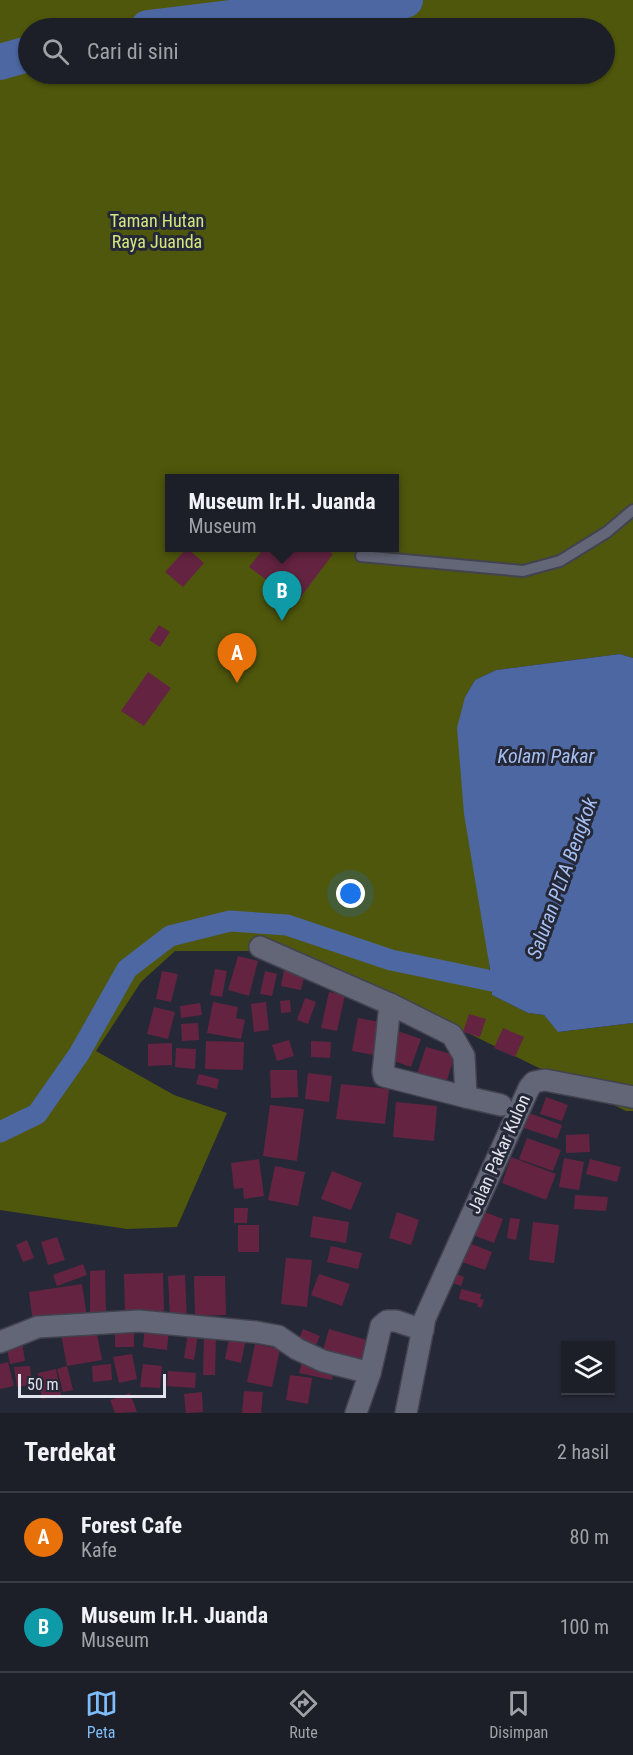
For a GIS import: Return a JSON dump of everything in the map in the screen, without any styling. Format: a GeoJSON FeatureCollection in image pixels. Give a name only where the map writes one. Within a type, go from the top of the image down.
{"type":"FeatureCollection","features":[{"type":"Feature","properties":{"kind":"street"},"geometry":{"type":"LineString","coordinates":[[260,947],[390,1004],[452,1035],[464,1056],[466,1097]]}},
{"type":"Feature","properties":{"kind":"street"},"geometry":{"type":"LineString","coordinates":[[390,1004],[382,1072],[384,1076],[501,1105]]}},
{"type":"Feature","properties":{"kind":"street","name":"Jalan Pakar Kulon"},"geometry":{"type":"LineString","coordinates":[[406,1413],[424,1324],[529,1088],[534,1083],[545,1080],[633,1097]]}},
{"type":"Feature","properties":{"kind":"street"},"geometry":{"type":"LineString","coordinates":[[356,1413],[370,1373],[381,1326],[387,1321],[396,1320],[424,1324]]}},
{"type":"Feature","properties":{"kind":"street"},"geometry":{"type":"LineString","coordinates":[[0,1342],[38,1327],[139,1321],[278,1336],[297,1349],[323,1361],[370,1373]]}},
{"type":"Feature","properties":{"kind":"lane"},"geometry":{"type":"LineString","coordinates":[[361,556],[523,571],[560,561],[607,532],[633,510]]}},
{"type":"Feature","properties":{"kind":"green space","name":"Taman Hutan Raya Juanda"},"geometry":{"type":"Polygon","coordinates":[[[0,0],[633,0],[633,658],[620,654],[496,670],[475,680],[465,697],[492,995],[528,1013],[544,1015],[559,1032],[633,1023],[633,1111],[626,1111],[367,983],[272,951],[175,951],[141,982],[96,1051],[174,1095],[227,1113],[177,1227],[127,1229],[0,1210],[0,0]]]}},
{"type":"Feature","properties":{"kind":"water","name":"Kolam Pakar"},"geometry":{"type":"Polygon","coordinates":[[[620,654],[633,658],[633,1023],[558,1032],[544,1015],[528,1013],[492,995],[492,981],[464,814],[457,728],[465,697],[475,680],[496,670],[620,654]]]}},
{"type":"Feature","properties":{"kind":"building"},"geometry":{"type":"Polygon","coordinates":[[[183,552],[192,552],[204,563],[183,587],[165,572],[183,552]]]}},
{"type":"Feature","properties":{"kind":"building"},"geometry":{"type":"Polygon","coordinates":[[[261,552],[330,552],[333,554],[297,602],[249,567],[261,552]]]}},
{"type":"Feature","properties":{"kind":"building"},"geometry":{"type":"Polygon","coordinates":[[[159,625],[170,632],[160,647],[149,640],[159,625]]]}},
{"type":"Feature","properties":{"kind":"building"},"geometry":{"type":"Polygon","coordinates":[[[148,672],[171,688],[144,726],[121,711],[148,672]]]}},
{"type":"Feature","properties":{"kind":"building"},"geometry":{"type":"Polygon","coordinates":[[[238,956],[258,961],[249,996],[228,990],[238,956]]]}},
{"type":"Feature","properties":{"kind":"building"},"geometry":{"type":"Polygon","coordinates":[[[285,964],[306,969],[301,990],[281,986],[285,964]]]}},
{"type":"Feature","properties":{"kind":"building"},"geometry":{"type":"Polygon","coordinates":[[[215,969],[227,971],[222,997],[210,995],[215,969]]]}},
{"type":"Feature","properties":{"kind":"building"},"geometry":{"type":"Polygon","coordinates":[[[162,971],[178,974],[171,1002],[156,999],[162,971]]]}},
{"type":"Feature","properties":{"kind":"building"},"geometry":{"type":"Polygon","coordinates":[[[265,971],[277,974],[272,996],[260,994],[265,971]]]}},
{"type":"Feature","properties":{"kind":"building"},"geometry":{"type":"Polygon","coordinates":[[[329,992],[345,995],[337,1031],[321,1028],[329,992]]]}},
{"type":"Feature","properties":{"kind":"building"},"geometry":{"type":"Polygon","coordinates":[[[305,998],[316,1002],[308,1024],[297,1020],[305,998]]]}},
{"type":"Feature","properties":{"kind":"building"},"geometry":{"type":"Polygon","coordinates":[[[290,1000],[291,1012],[281,1013],[280,1001],[290,1000]]]}},
{"type":"Feature","properties":{"kind":"building"},"geometry":{"type":"Polygon","coordinates":[[[213,1002],[238,1007],[236,1018],[245,1020],[241,1039],[207,1033],[213,1002]]]}},
{"type":"Feature","properties":{"kind":"building"},"geometry":{"type":"Polygon","coordinates":[[[266,1002],[269,1030],[254,1032],[251,1004],[266,1002]]]}},
{"type":"Feature","properties":{"kind":"building"},"geometry":{"type":"Polygon","coordinates":[[[200,1003],[202,1015],[181,1018],[180,1006],[200,1003]]]}},
{"type":"Feature","properties":{"kind":"building"},"geometry":{"type":"Polygon","coordinates":[[[154,1007],[175,1012],[168,1039],[147,1034],[154,1007]]]}},
{"type":"Feature","properties":{"kind":"building"},"geometry":{"type":"Polygon","coordinates":[[[469,1014],[486,1019],[480,1037],[463,1032],[469,1014]]]}},
{"type":"Feature","properties":{"kind":"building"},"geometry":{"type":"Polygon","coordinates":[[[358,1018],[380,1022],[374,1055],[352,1051],[358,1018]]]}},
{"type":"Feature","properties":{"kind":"building"},"geometry":{"type":"Polygon","coordinates":[[[198,1023],[199,1040],[182,1041],[181,1024],[198,1023]]]}},
{"type":"Feature","properties":{"kind":"building"},"geometry":{"type":"Polygon","coordinates":[[[503,1028],[524,1037],[515,1057],[494,1048],[503,1028]]]}},
{"type":"Feature","properties":{"kind":"building"},"geometry":{"type":"Polygon","coordinates":[[[395,1030],[421,1039],[411,1067],[385,1058],[395,1030]]]}},
{"type":"Feature","properties":{"kind":"building"},"geometry":{"type":"Polygon","coordinates":[[[289,1040],[294,1056],[277,1061],[272,1045],[289,1040]]]}},
{"type":"Feature","properties":{"kind":"building"},"geometry":{"type":"Polygon","coordinates":[[[206,1041],[244,1042],[243,1070],[205,1069],[206,1041]]]}},
{"type":"Feature","properties":{"kind":"building"},"geometry":{"type":"Polygon","coordinates":[[[311,1041],[331,1042],[330,1058],[311,1057],[311,1041]]]}},
{"type":"Feature","properties":{"kind":"building"},"geometry":{"type":"Polygon","coordinates":[[[172,1043],[172,1065],[148,1066],[148,1044],[172,1043]]]}},
{"type":"Feature","properties":{"kind":"building"},"geometry":{"type":"Polygon","coordinates":[[[426,1047],[455,1055],[446,1083],[417,1074],[426,1047]]]}},
{"type":"Feature","properties":{"kind":"building"},"geometry":{"type":"Polygon","coordinates":[[[176,1048],[196,1049],[195,1069],[175,1067],[176,1048]]]}},
{"type":"Feature","properties":{"kind":"building"},"geometry":{"type":"Polygon","coordinates":[[[270,1070],[297,1070],[298,1097],[271,1098],[270,1070]]]}},
{"type":"Feature","properties":{"kind":"building"},"geometry":{"type":"Polygon","coordinates":[[[308,1073],[332,1076],[329,1102],[305,1099],[308,1073]]]}},
{"type":"Feature","properties":{"kind":"building"},"geometry":{"type":"Polygon","coordinates":[[[199,1074],[219,1079],[217,1089],[196,1084],[199,1074]]]}},
{"type":"Feature","properties":{"kind":"building"},"geometry":{"type":"Polygon","coordinates":[[[341,1084],[389,1089],[385,1124],[336,1119],[341,1084]]]}},
{"type":"Feature","properties":{"kind":"building"},"geometry":{"type":"Polygon","coordinates":[[[546,1097],[568,1105],[562,1121],[540,1114],[546,1097]]]}},
{"type":"Feature","properties":{"kind":"building"},"geometry":{"type":"Polygon","coordinates":[[[396,1102],[437,1106],[434,1141],[393,1137],[396,1102]]]}},
{"type":"Feature","properties":{"kind":"building"},"geometry":{"type":"Polygon","coordinates":[[[270,1105],[304,1109],[297,1161],[263,1156],[270,1105]]]}},
{"type":"Feature","properties":{"kind":"building"},"geometry":{"type":"Polygon","coordinates":[[[529,1113],[562,1125],[557,1139],[524,1128],[529,1113]]]}},
{"type":"Feature","properties":{"kind":"building"},"geometry":{"type":"Polygon","coordinates":[[[589,1134],[590,1152],[566,1153],[566,1135],[589,1134]]]}},
{"type":"Feature","properties":{"kind":"building"},"geometry":{"type":"Polygon","coordinates":[[[527,1138],[561,1150],[553,1171],[519,1159],[527,1138]]]}},
{"type":"Feature","properties":{"kind":"building"},"geometry":{"type":"Polygon","coordinates":[[[511,1157],[556,1174],[546,1200],[502,1183],[511,1157]]]}},
{"type":"Feature","properties":{"kind":"building"},"geometry":{"type":"Polygon","coordinates":[[[564,1158],[584,1162],[579,1190],[559,1187],[564,1158]]]}},
{"type":"Feature","properties":{"kind":"building"},"geometry":{"type":"Polygon","coordinates":[[[259,1159],[264,1196],[244,1199],[243,1188],[234,1189],[231,1163],[259,1159]]]}},
{"type":"Feature","properties":{"kind":"building"},"geometry":{"type":"Polygon","coordinates":[[[590,1159],[621,1167],[617,1182],[586,1174],[590,1159]]]}},
{"type":"Feature","properties":{"kind":"building"},"geometry":{"type":"Polygon","coordinates":[[[275,1166],[305,1172],[298,1206],[268,1200],[275,1166]]]}},
{"type":"Feature","properties":{"kind":"building"},"geometry":{"type":"Polygon","coordinates":[[[332,1171],[362,1183],[351,1210],[321,1199],[332,1171]]]}},
{"type":"Feature","properties":{"kind":"building"},"geometry":{"type":"Polygon","coordinates":[[[575,1195],[608,1197],[606,1211],[574,1209],[575,1195]]]}},
{"type":"Feature","properties":{"kind":"building"},"geometry":{"type":"Polygon","coordinates":[[[234,1208],[248,1208],[247,1223],[234,1223],[234,1208]]]}},
{"type":"Feature","properties":{"kind":"building"},"geometry":{"type":"Polygon","coordinates":[[[482,1211],[503,1219],[494,1243],[473,1235],[482,1211]]]}},
{"type":"Feature","properties":{"kind":"building"},"geometry":{"type":"Polygon","coordinates":[[[397,1212],[419,1220],[411,1245],[389,1238],[397,1212]]]}},
{"type":"Feature","properties":{"kind":"building"},"geometry":{"type":"Polygon","coordinates":[[[313,1216],[349,1222],[346,1243],[310,1237],[313,1216]]]}},
{"type":"Feature","properties":{"kind":"building"},"geometry":{"type":"Polygon","coordinates":[[[510,1218],[520,1219],[516,1240],[507,1238],[510,1218]]]}},
{"type":"Feature","properties":{"kind":"building"},"geometry":{"type":"Polygon","coordinates":[[[533,1222],[559,1225],[554,1263],[529,1260],[533,1222]]]}},
{"type":"Feature","properties":{"kind":"building"},"geometry":{"type":"Polygon","coordinates":[[[238,1225],[259,1225],[259,1252],[238,1252],[238,1225]]]}},
{"type":"Feature","properties":{"kind":"building"},"geometry":{"type":"Polygon","coordinates":[[[57,1237],[65,1260],[48,1265],[41,1242],[57,1237]]]}},
{"type":"Feature","properties":{"kind":"building"},"geometry":{"type":"Polygon","coordinates":[[[27,1240],[34,1258],[23,1262],[16,1245],[27,1240]]]}},
{"type":"Feature","properties":{"kind":"building"},"geometry":{"type":"Polygon","coordinates":[[[469,1243],[492,1252],[485,1270],[462,1262],[469,1243]]]}},
{"type":"Feature","properties":{"kind":"building"},"geometry":{"type":"Polygon","coordinates":[[[331,1246],[362,1253],[358,1269],[327,1262],[331,1246]]]}},
{"type":"Feature","properties":{"kind":"building"},"geometry":{"type":"Polygon","coordinates":[[[286,1258],[312,1260],[307,1307],[281,1304],[286,1258]]]}},
{"type":"Feature","properties":{"kind":"building"},"geometry":{"type":"Polygon","coordinates":[[[83,1264],[87,1275],[57,1286],[53,1275],[83,1264]]]}},
{"type":"Feature","properties":{"kind":"building"},"geometry":{"type":"Polygon","coordinates":[[[105,1270],[106,1313],[90,1314],[90,1271],[105,1270]]]}},
{"type":"Feature","properties":{"kind":"building"},"geometry":{"type":"Polygon","coordinates":[[[163,1273],[164,1311],[125,1313],[124,1274],[163,1273]]]}},
{"type":"Feature","properties":{"kind":"building"},"geometry":{"type":"Polygon","coordinates":[[[319,1274],[350,1284],[342,1306],[311,1295],[319,1274]]]}},
{"type":"Feature","properties":{"kind":"building"},"geometry":{"type":"Polygon","coordinates":[[[457,1274],[464,1277],[461,1286],[453,1283],[457,1274]]]}},
{"type":"Feature","properties":{"kind":"building"},"geometry":{"type":"Polygon","coordinates":[[[185,1275],[187,1319],[170,1320],[168,1276],[185,1275]]]}},
{"type":"Feature","properties":{"kind":"building"},"geometry":{"type":"Polygon","coordinates":[[[194,1276],[225,1276],[226,1315],[195,1316],[194,1276]]]}},
{"type":"Feature","properties":{"kind":"building"},"geometry":{"type":"Polygon","coordinates":[[[82,1284],[87,1317],[33,1324],[29,1292],[82,1284]]]}},
{"type":"Feature","properties":{"kind":"building"},"geometry":{"type":"Polygon","coordinates":[[[461,1289],[481,1294],[480,1299],[484,1300],[481,1308],[477,1306],[478,1304],[459,1299],[461,1289]]]}},
{"type":"Feature","properties":{"kind":"building"},"geometry":{"type":"Polygon","coordinates":[[[145,1326],[169,1329],[167,1350],[143,1347],[145,1326]]]}},
{"type":"Feature","properties":{"kind":"building"},"geometry":{"type":"Polygon","coordinates":[[[96,1328],[102,1360],[67,1366],[61,1334],[96,1328]]]}},
{"type":"Feature","properties":{"kind":"building"},"geometry":{"type":"Polygon","coordinates":[[[115,1328],[134,1328],[134,1347],[115,1347],[115,1328]]]}},
{"type":"Feature","properties":{"kind":"building"},"geometry":{"type":"Polygon","coordinates":[[[303,1329],[320,1336],[313,1352],[296,1346],[303,1329]]]}},
{"type":"Feature","properties":{"kind":"building"},"geometry":{"type":"Polygon","coordinates":[[[329,1329],[367,1340],[358,1368],[321,1357],[329,1329]]]}},
{"type":"Feature","properties":{"kind":"building"},"geometry":{"type":"Polygon","coordinates":[[[188,1333],[198,1334],[194,1360],[184,1358],[188,1333]]]}},
{"type":"Feature","properties":{"kind":"building"},"geometry":{"type":"Polygon","coordinates":[[[204,1335],[216,1335],[215,1375],[203,1375],[204,1335]]]}},
{"type":"Feature","properties":{"kind":"building"},"geometry":{"type":"Polygon","coordinates":[[[229,1339],[245,1343],[241,1363],[225,1359],[229,1339]]]}},
{"type":"Feature","properties":{"kind":"building"},"geometry":{"type":"Polygon","coordinates":[[[22,1342],[25,1361],[10,1364],[6,1345],[22,1342]]]}},
{"type":"Feature","properties":{"kind":"building"},"geometry":{"type":"Polygon","coordinates":[[[255,1344],[280,1349],[272,1387],[247,1382],[255,1344]]]}},
{"type":"Feature","properties":{"kind":"building"},"geometry":{"type":"Polygon","coordinates":[[[132,1354],[137,1379],[119,1383],[113,1357],[132,1354]]]}},
{"type":"Feature","properties":{"kind":"building"},"geometry":{"type":"Polygon","coordinates":[[[303,1358],[335,1365],[332,1380],[299,1373],[303,1358]]]}},
{"type":"Feature","properties":{"kind":"building"},"geometry":{"type":"Polygon","coordinates":[[[8,1362],[14,1386],[0,1389],[0,1364],[8,1362]]]}},
{"type":"Feature","properties":{"kind":"building"},"geometry":{"type":"Polygon","coordinates":[[[111,1364],[112,1380],[93,1382],[92,1366],[111,1364]]]}},
{"type":"Feature","properties":{"kind":"building"},"geometry":{"type":"Polygon","coordinates":[[[143,1364],[162,1366],[160,1388],[140,1387],[143,1364]]]}},
{"type":"Feature","properties":{"kind":"building"},"geometry":{"type":"Polygon","coordinates":[[[30,1366],[32,1385],[17,1387],[14,1367],[30,1366]]]}},
{"type":"Feature","properties":{"kind":"building"},"geometry":{"type":"Polygon","coordinates":[[[67,1366],[73,1390],[63,1392],[57,1369],[67,1366]]]}},
{"type":"Feature","properties":{"kind":"building"},"geometry":{"type":"Polygon","coordinates":[[[56,1369],[61,1395],[42,1399],[38,1373],[56,1369]]]}},
{"type":"Feature","properties":{"kind":"building"},"geometry":{"type":"Polygon","coordinates":[[[168,1371],[196,1373],[195,1388],[167,1386],[168,1371]]]}},
{"type":"Feature","properties":{"kind":"building"},"geometry":{"type":"Polygon","coordinates":[[[290,1375],[312,1378],[308,1404],[286,1400],[290,1375]]]}},
{"type":"Feature","properties":{"kind":"building"},"geometry":{"type":"Polygon","coordinates":[[[244,1391],[263,1392],[261,1413],[242,1413],[244,1391]]]}},
{"type":"Feature","properties":{"kind":"building"},"geometry":{"type":"Polygon","coordinates":[[[202,1392],[203,1412],[186,1413],[184,1394],[202,1392]]]}},
{"type":"Feature","properties":{"kind":"building"},"geometry":{"type":"Polygon","coordinates":[[[130,1393],[137,1412],[115,1413],[110,1400],[130,1393]]]}},
{"type":"Feature","properties":{"kind":"waterway"},"geometry":{"type":"LineString","coordinates":[[231,18],[405,0]]}},
{"type":"Feature","properties":{"kind":"waterway"},"geometry":{"type":"LineString","coordinates":[[0,62],[18,57]]}},
{"type":"Feature","properties":{"kind":"waterway"},"geometry":{"type":"LineString","coordinates":[[0,1132],[37,1114],[79,1054],[127,969],[170,936],[230,921],[287,925],[391,960],[492,981]]}},
{"type":"Feature","properties":{"kind":"place","name":"Museum Ir.H. Juanda"},"geometry":{"type":"Point","coordinates":[282,621]}},
{"type":"Feature","properties":{"kind":"place","name":"Forest Cafe"},"geometry":{"type":"Point","coordinates":[237,683]}},
{"type":"Feature","properties":{"kind":"water label","name":"Saluran PLTA Bengkok"},"geometry":{"type":"Point","coordinates":[562,878]}}]}
